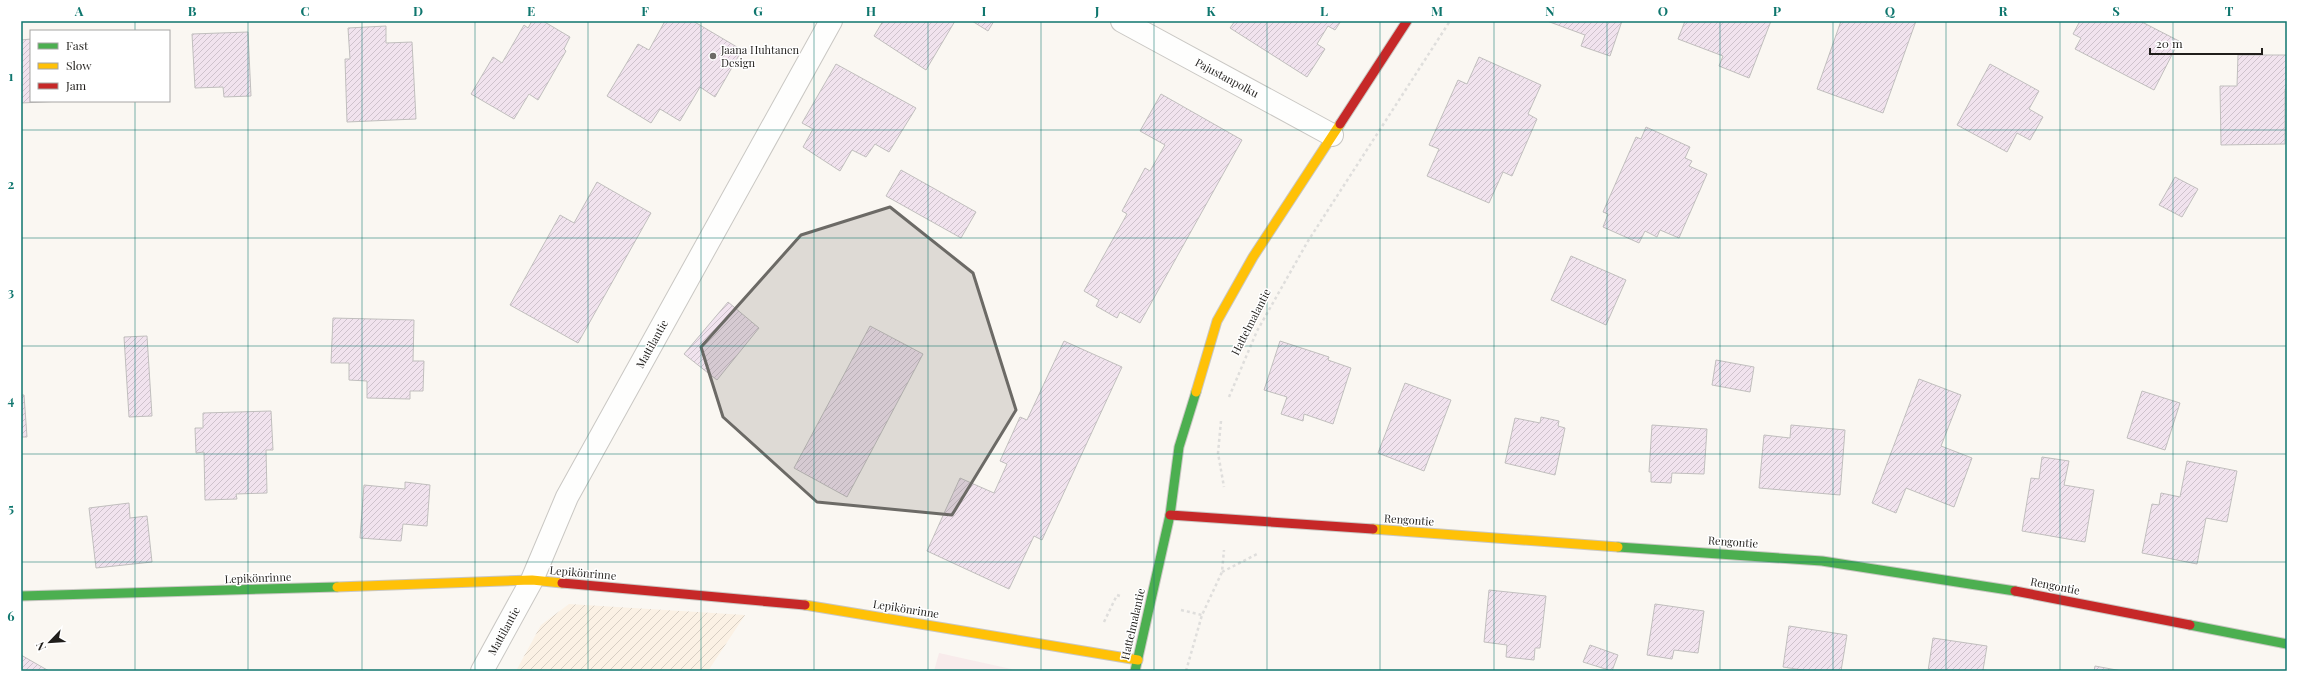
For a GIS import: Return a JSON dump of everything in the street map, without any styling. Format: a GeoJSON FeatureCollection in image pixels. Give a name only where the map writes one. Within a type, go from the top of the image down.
{"type":"FeatureCollection","features":[{"type":"Feature","properties":{"kind":"street","name":"Mattilantie"},"geometry":{"type":"LineString","coordinates":[[482,671],[532,580],[567,497],[831,21]]}},
{"type":"Feature","properties":{"kind":"street","name":"Pajustanpolku"},"geometry":{"type":"LineString","coordinates":[[1122,21],[1332,134]]}},
{"type":"Feature","properties":{"kind":"street","name":"Hattelmalantie"},"geometry":{"type":"LineString","coordinates":[[1135,671],[1170,515],[1179,447],[1217,321],[1253,257],[1407,21]]}},
{"type":"Feature","properties":{"kind":"street","name":"Rengontie"},"geometry":{"type":"LineString","coordinates":[[1170,515],[1822,561],[1984,585],[2287,644]]}},
{"type":"Feature","properties":{"kind":"street","name":"Lepikönrinne"},"geometry":{"type":"LineString","coordinates":[[21,596],[189,593],[532,580],[788,602],[1138,660]]}},
{"type":"Feature","properties":{"kind":"path","name":"Hattelmalantie"},"geometry":{"type":"LineString","coordinates":[[1228,399],[1257,331],[1308,241],[1450,21]]}},
{"type":"Feature","properties":{"kind":"path"},"geometry":{"type":"LineString","coordinates":[[1186,671],[1202,615],[1222,572],[1226,519],[1222,471],[1218,453],[1221,420]]}},
{"type":"Feature","properties":{"kind":"highlighted area"},"geometry":{"type":"Polygon","coordinates":[[[890,207],[973,273],[1016,410],[952,515],[817,502],[723,417],[701,347],[801,235],[890,207]]]}},
{"type":"Feature","properties":{"kind":"shaded area"},"geometry":{"type":"Polygon","coordinates":[[[569,604],[745,615],[708,671],[516,671],[541,625],[569,604]]]}},
{"type":"Feature","properties":{"kind":"shaded area"},"geometry":{"type":"Polygon","coordinates":[[[939,653],[1020,671],[934,671],[939,653]]]}},
{"type":"Feature","properties":{"kind":"building"},"geometry":{"type":"Polygon","coordinates":[[[532,21],[543,21],[570,37],[564,49],[566,51],[538,100],[529,94],[514,119],[471,94],[493,57],[502,63],[524,25],[528,28],[532,21]]]}},
{"type":"Feature","properties":{"kind":"building"},"geometry":{"type":"Polygon","coordinates":[[[665,21],[693,21],[742,50],[715,97],[700,87],[680,121],[660,109],[651,123],[607,96],[638,44],[649,50],[665,21]]]}},
{"type":"Feature","properties":{"kind":"building"},"geometry":{"type":"Polygon","coordinates":[[[883,21],[955,21],[926,70],[874,36],[883,21]]]}},
{"type":"Feature","properties":{"kind":"building"},"geometry":{"type":"Polygon","coordinates":[[[972,21],[994,21],[988,31],[972,21]]]}},
{"type":"Feature","properties":{"kind":"building"},"geometry":{"type":"Polygon","coordinates":[[[1235,21],[1341,21],[1335,30],[1328,26],[1317,44],[1325,49],[1307,77],[1230,28],[1235,21]]]}},
{"type":"Feature","properties":{"kind":"building"},"geometry":{"type":"Polygon","coordinates":[[[1547,21],[1622,21],[1610,56],[1581,46],[1585,35],[1547,21]]]}},
{"type":"Feature","properties":{"kind":"building"},"geometry":{"type":"Polygon","coordinates":[[[1685,21],[1771,21],[1749,78],[1719,66],[1723,56],[1678,39],[1685,21]]]}},
{"type":"Feature","properties":{"kind":"building"},"geometry":{"type":"Polygon","coordinates":[[[1841,21],[1916,21],[1883,113],[1817,89],[1841,21]]]}},
{"type":"Feature","properties":{"kind":"building"},"geometry":{"type":"Polygon","coordinates":[[[2080,21],[2140,21],[2179,41],[2154,90],[2075,49],[2081,38],[2073,34],[2080,21]]]}},
{"type":"Feature","properties":{"kind":"building"},"geometry":{"type":"Polygon","coordinates":[[[386,26],[386,43],[412,42],[416,119],[347,122],[345,59],[350,59],[348,28],[386,26]]]}},
{"type":"Feature","properties":{"kind":"building"},"geometry":{"type":"Polygon","coordinates":[[[248,32],[251,96],[224,97],[223,87],[195,88],[192,34],[248,32]]]}},
{"type":"Feature","properties":{"kind":"building"},"geometry":{"type":"Polygon","coordinates":[[[30,39],[30,102],[42,102],[21,103],[21,40],[30,39]]]}},
{"type":"Feature","properties":{"kind":"building"},"geometry":{"type":"Polygon","coordinates":[[[2238,55],[2287,55],[2287,89],[2285,89],[2285,144],[2221,145],[2220,86],[2237,86],[2238,55]]]}},
{"type":"Feature","properties":{"kind":"building"},"geometry":{"type":"Polygon","coordinates":[[[1479,57],[1541,85],[1528,114],[1537,119],[1512,176],[1503,172],[1489,203],[1427,176],[1439,149],[1429,145],[1458,80],[1467,84],[1479,57]]]}},
{"type":"Feature","properties":{"kind":"building"},"geometry":{"type":"Polygon","coordinates":[[[836,64],[916,108],[889,152],[875,144],[866,157],[852,150],[840,171],[803,147],[813,129],[802,123],[836,64]]]}},
{"type":"Feature","properties":{"kind":"building"},"geometry":{"type":"Polygon","coordinates":[[[1990,64],[2039,91],[2029,109],[2043,117],[2030,140],[2017,133],[2007,152],[1957,125],[1990,64]]]}},
{"type":"Feature","properties":{"kind":"building"},"geometry":{"type":"Polygon","coordinates":[[[1161,94],[1242,140],[1140,323],[1120,312],[1117,318],[1096,306],[1099,300],[1084,291],[1127,214],[1122,211],[1145,168],[1150,171],[1165,145],[1140,131],[1161,94]]]}},
{"type":"Feature","properties":{"kind":"building"},"geometry":{"type":"Polygon","coordinates":[[[1646,127],[1690,147],[1685,158],[1692,161],[1689,166],[1707,174],[1679,238],[1660,230],[1657,237],[1645,231],[1639,243],[1603,227],[1608,214],[1603,212],[1636,137],[1641,139],[1646,127]]]}},
{"type":"Feature","properties":{"kind":"building"},"geometry":{"type":"Polygon","coordinates":[[[901,170],[976,212],[961,238],[886,196],[901,170]]]}},
{"type":"Feature","properties":{"kind":"building"},"geometry":{"type":"Polygon","coordinates":[[[2175,177],[2198,189],[2182,217],[2159,205],[2175,177]]]}},
{"type":"Feature","properties":{"kind":"building"},"geometry":{"type":"Polygon","coordinates":[[[597,182],[651,213],[578,343],[510,305],[560,215],[574,223],[597,182]]]}},
{"type":"Feature","properties":{"kind":"building"},"geometry":{"type":"Polygon","coordinates":[[[1571,256],[1626,280],[1606,325],[1551,300],[1571,256]]]}},
{"type":"Feature","properties":{"kind":"building"},"geometry":{"type":"Polygon","coordinates":[[[728,302],[759,328],[717,380],[684,354],[728,302]]]}},
{"type":"Feature","properties":{"kind":"building"},"geometry":{"type":"Polygon","coordinates":[[[333,318],[414,320],[413,361],[424,361],[423,391],[410,391],[410,399],[367,398],[367,381],[349,380],[349,363],[331,363],[333,318]]]}},
{"type":"Feature","properties":{"kind":"building"},"geometry":{"type":"Polygon","coordinates":[[[870,326],[923,354],[847,497],[794,468],[870,326]]]}},
{"type":"Feature","properties":{"kind":"building"},"geometry":{"type":"Polygon","coordinates":[[[147,336],[152,416],[129,417],[124,337],[147,336]]]}},
{"type":"Feature","properties":{"kind":"building"},"geometry":{"type":"Polygon","coordinates":[[[1064,341],[1122,367],[1042,540],[1034,536],[1009,589],[927,551],[960,478],[994,493],[1007,464],[1000,461],[1020,417],[1027,420],[1064,341]]]}},
{"type":"Feature","properties":{"kind":"building"},"geometry":{"type":"Polygon","coordinates":[[[1280,341],[1329,357],[1328,360],[1351,368],[1333,424],[1304,414],[1303,421],[1281,414],[1287,397],[1264,390],[1280,341]]]}},
{"type":"Feature","properties":{"kind":"building"},"geometry":{"type":"Polygon","coordinates":[[[1716,360],[1754,367],[1750,392],[1712,385],[1716,360]]]}},
{"type":"Feature","properties":{"kind":"building"},"geometry":{"type":"Polygon","coordinates":[[[1919,379],[1961,395],[1941,446],[1972,458],[1954,507],[1906,488],[1896,513],[1872,503],[1919,379]]]}},
{"type":"Feature","properties":{"kind":"building"},"geometry":{"type":"Polygon","coordinates":[[[1405,383],[1451,400],[1424,471],[1378,453],[1405,383]]]}},
{"type":"Feature","properties":{"kind":"building"},"geometry":{"type":"Polygon","coordinates":[[[2142,391],[2180,403],[2165,450],[2127,438],[2142,391]]]}},
{"type":"Feature","properties":{"kind":"building"},"geometry":{"type":"Polygon","coordinates":[[[21,395],[24,395],[27,437],[21,437],[21,395]]]}},
{"type":"Feature","properties":{"kind":"building"},"geometry":{"type":"Polygon","coordinates":[[[271,411],[273,450],[266,450],[267,493],[236,494],[237,499],[205,500],[204,452],[196,453],[195,428],[203,428],[203,413],[271,411]]]}},
{"type":"Feature","properties":{"kind":"building"},"geometry":{"type":"Polygon","coordinates":[[[1541,417],[1559,421],[1558,426],[1565,428],[1555,475],[1505,463],[1515,418],[1540,423],[1541,417]]]}},
{"type":"Feature","properties":{"kind":"building"},"geometry":{"type":"Polygon","coordinates":[[[1652,425],[1707,429],[1704,474],[1672,473],[1671,483],[1651,482],[1651,472],[1649,472],[1652,425]]]}},
{"type":"Feature","properties":{"kind":"building"},"geometry":{"type":"Polygon","coordinates":[[[1791,425],[1845,430],[1840,495],[1759,488],[1764,435],[1790,438],[1791,425]]]}},
{"type":"Feature","properties":{"kind":"building"},"geometry":{"type":"Polygon","coordinates":[[[2042,457],[2069,461],[2064,485],[2094,490],[2085,542],[2022,531],[2031,478],[2039,479],[2042,457]]]}},
{"type":"Feature","properties":{"kind":"building"},"geometry":{"type":"Polygon","coordinates":[[[2187,461],[2237,471],[2227,522],[2206,518],[2197,564],[2142,553],[2152,504],[2159,505],[2161,493],[2180,497],[2187,461]]]}},
{"type":"Feature","properties":{"kind":"building"},"geometry":{"type":"Polygon","coordinates":[[[405,482],[430,485],[427,526],[403,524],[401,541],[360,538],[364,485],[405,489],[405,482]]]}},
{"type":"Feature","properties":{"kind":"building"},"geometry":{"type":"Polygon","coordinates":[[[129,503],[130,518],[147,516],[152,562],[96,568],[89,508],[129,503]]]}},
{"type":"Feature","properties":{"kind":"building"},"geometry":{"type":"Polygon","coordinates":[[[1489,590],[1546,596],[1540,648],[1535,648],[1534,660],[1506,657],[1507,645],[1484,642],[1489,590]]]}},
{"type":"Feature","properties":{"kind":"building"},"geometry":{"type":"Polygon","coordinates":[[[1655,604],[1704,611],[1698,653],[1674,650],[1672,659],[1647,655],[1655,604]]]}},
{"type":"Feature","properties":{"kind":"building"},"geometry":{"type":"Polygon","coordinates":[[[1789,626],[1847,635],[1841,671],[1809,671],[1783,667],[1789,626]]]}},
{"type":"Feature","properties":{"kind":"building"},"geometry":{"type":"Polygon","coordinates":[[[1933,638],[1987,646],[1983,670],[1991,671],[1928,671],[1933,638]]]}},
{"type":"Feature","properties":{"kind":"building"},"geometry":{"type":"Polygon","coordinates":[[[1590,645],[1618,655],[1612,671],[1583,662],[1590,645]]]}},
{"type":"Feature","properties":{"kind":"building"},"geometry":{"type":"Polygon","coordinates":[[[21,655],[49,671],[21,671],[21,655]]]}},
{"type":"Feature","properties":{"kind":"building"},"geometry":{"type":"Polygon","coordinates":[[[2095,666],[2122,671],[2094,671],[2095,666]]]}},
{"type":"Feature","properties":{"kind":"traffic: fast"},"geometry":{"type":"LineString","coordinates":[[1135,671],[1170,515],[1179,447],[1196,392]]}},
{"type":"Feature","properties":{"kind":"traffic: fast"},"geometry":{"type":"LineString","coordinates":[[1618,547],[1822,561],[2015,591]]}},
{"type":"Feature","properties":{"kind":"traffic: fast"},"geometry":{"type":"LineString","coordinates":[[21,596],[337,587]]}},
{"type":"Feature","properties":{"kind":"traffic: fast"},"geometry":{"type":"LineString","coordinates":[[2190,625],[2287,644]]}},
{"type":"Feature","properties":{"kind":"traffic: slow"},"geometry":{"type":"LineString","coordinates":[[1196,392],[1217,321],[1253,257],[1340,124]]}},
{"type":"Feature","properties":{"kind":"traffic: slow"},"geometry":{"type":"LineString","coordinates":[[1373,529],[1618,547]]}},
{"type":"Feature","properties":{"kind":"traffic: slow"},"geometry":{"type":"LineString","coordinates":[[337,587],[532,580],[562,583]]}},
{"type":"Feature","properties":{"kind":"traffic: slow"},"geometry":{"type":"LineString","coordinates":[[805,605],[1138,660]]}},
{"type":"Feature","properties":{"kind":"traffic: jam"},"geometry":{"type":"LineString","coordinates":[[1340,124],[1407,21]]}},
{"type":"Feature","properties":{"kind":"traffic: jam"},"geometry":{"type":"LineString","coordinates":[[1170,515],[1373,529]]}},
{"type":"Feature","properties":{"kind":"traffic: jam"},"geometry":{"type":"LineString","coordinates":[[562,583],[805,605]]}},
{"type":"Feature","properties":{"kind":"traffic: jam"},"geometry":{"type":"LineString","coordinates":[[2015,591],[2190,625]]}},
{"type":"Feature","properties":{"kind":"place","name":"Jaana Huhtanen Design"},"geometry":{"type":"Point","coordinates":[713,56]}}]}
